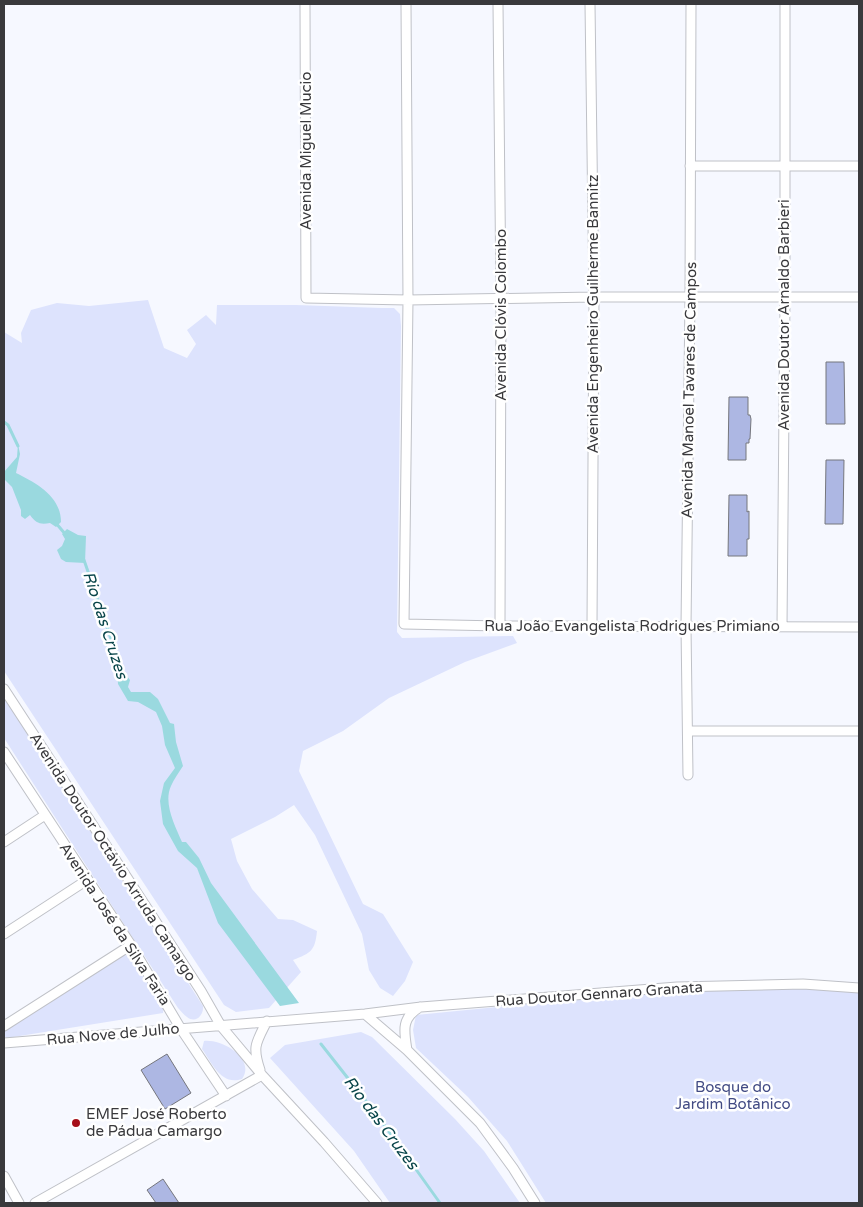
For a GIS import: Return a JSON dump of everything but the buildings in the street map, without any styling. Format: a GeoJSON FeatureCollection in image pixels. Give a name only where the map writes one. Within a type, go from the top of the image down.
{"type":"FeatureCollection","features":[{"type":"Feature","properties":{"kind":"street","name":"Avenida Miguel Mucio"},"geometry":{"type":"LineString","coordinates":[[305,4],[306,298],[408,300]]}},
{"type":"Feature","properties":{"kind":"street"},"geometry":{"type":"LineString","coordinates":[[406,4],[408,300],[594,296],[859,297]]}},
{"type":"Feature","properties":{"kind":"street","name":"Avenida Clóvis Colombo"},"geometry":{"type":"LineString","coordinates":[[498,4],[501,298],[500,626]]}},
{"type":"Feature","properties":{"kind":"street","name":"Avenida Engenheiro Guilherme Bannitz"},"geometry":{"type":"LineString","coordinates":[[590,4],[594,296],[592,625]]}},
{"type":"Feature","properties":{"kind":"street","name":"Avenida Manoel Tavares de Campos"},"geometry":{"type":"LineString","coordinates":[[688,775],[686,627],[691,4]]}},
{"type":"Feature","properties":{"kind":"street","name":"Avenida Doutor Arnaldo Barbieri"},"geometry":{"type":"LineString","coordinates":[[782,627],[785,298],[784,4]]}},
{"type":"Feature","properties":{"kind":"street"},"geometry":{"type":"LineString","coordinates":[[690,166],[859,166]]}},
{"type":"Feature","properties":{"kind":"street","name":"Rua João Evangelista Rodrigues Primiano"},"geometry":{"type":"LineString","coordinates":[[408,300],[404,624],[859,627]]}},
{"type":"Feature","properties":{"kind":"street","name":"Avenida Doutor Octávio Arruda Camargo"},"geometry":{"type":"LineString","coordinates":[[4,689],[222,1026],[262,1075],[377,1203]]}},
{"type":"Feature","properties":{"kind":"street"},"geometry":{"type":"LineString","coordinates":[[688,731],[859,731]]}},
{"type":"Feature","properties":{"kind":"street","name":"Avenida José da Silva Faria"},"geometry":{"type":"LineString","coordinates":[[4,752],[131,944],[181,1029],[226,1096]]}},
{"type":"Feature","properties":{"kind":"street"},"geometry":{"type":"LineString","coordinates":[[4,842],[45,815]]}},
{"type":"Feature","properties":{"kind":"street"},"geometry":{"type":"LineString","coordinates":[[4,934],[87,880]]}},
{"type":"Feature","properties":{"kind":"street"},"geometry":{"type":"LineString","coordinates":[[4,1026],[131,944]]}},
{"type":"Feature","properties":{"kind":"street","name":"Rua Doutor Gennaro Granata"},"geometry":{"type":"LineString","coordinates":[[271,1020],[677,988],[803,984],[859,988]]}},
{"type":"Feature","properties":{"kind":"street"},"geometry":{"type":"LineString","coordinates":[[407,1050],[404,1034],[406,1018],[421,1007]]}},
{"type":"Feature","properties":{"kind":"street"},"geometry":{"type":"LineString","coordinates":[[365,1014],[407,1050],[480,1122],[513,1168],[534,1203]]}},
{"type":"Feature","properties":{"kind":"street"},"geometry":{"type":"LineString","coordinates":[[222,1026],[271,1020]]}},
{"type":"Feature","properties":{"kind":"street"},"geometry":{"type":"LineString","coordinates":[[35,1203],[262,1075],[255,1055],[256,1044],[271,1020]]}},
{"type":"Feature","properties":{"kind":"street","name":"Rua Nove de Julho"},"geometry":{"type":"LineString","coordinates":[[4,1043],[222,1026]]}},
{"type":"Feature","properties":{"kind":"street"},"geometry":{"type":"LineString","coordinates":[[4,1176],[19,1203]]}},
{"type":"Feature","properties":{"kind":"green space"},"geometry":{"type":"Polygon","coordinates":[[[148,300],[164,348],[187,358],[196,344],[187,330],[206,315],[216,325],[217,305],[394,308],[400,314],[401,326],[397,632],[402,638],[513,636],[517,643],[465,662],[389,698],[343,731],[303,751],[299,771],[363,904],[383,914],[413,962],[405,981],[393,996],[380,988],[369,970],[362,934],[315,835],[294,805],[275,817],[231,839],[237,861],[252,889],[278,919],[293,920],[317,931],[315,943],[308,953],[293,960],[301,972],[269,1008],[236,1012],[224,1005],[4,671],[4,332],[22,343],[21,333],[31,310],[57,303],[89,306],[148,300]]]}},
{"type":"Feature","properties":{"kind":"green space"},"geometry":{"type":"Polygon","coordinates":[[[4,697],[203,1006],[199,1018],[190,1019],[178,1008],[4,738],[4,697]]]}},
{"type":"Feature","properties":{"kind":"green space"},"geometry":{"type":"Polygon","coordinates":[[[124,955],[130,956],[164,1006],[163,1013],[7,1038],[4,1036],[5,1031],[124,955]]]}},
{"type":"Feature","properties":{"kind":"green space","name":"Bosque do Jardim Botânico"},"geometry":{"type":"Polygon","coordinates":[[[787,985],[859,991],[859,1203],[546,1203],[507,1141],[468,1097],[416,1048],[413,1030],[416,1015],[693,988],[787,985]]]}},
{"type":"Feature","properties":{"kind":"green space"},"geometry":{"type":"Polygon","coordinates":[[[361,1032],[372,1037],[455,1119],[484,1151],[520,1203],[390,1203],[354,1151],[270,1058],[285,1045],[361,1032]]]}},
{"type":"Feature","properties":{"kind":"green space"},"geometry":{"type":"Polygon","coordinates":[[[204,1041],[220,1043],[241,1058],[245,1064],[245,1072],[242,1079],[228,1079],[218,1072],[202,1049],[204,1041]]]}},
{"type":"Feature","properties":{"kind":"shaded area"},"geometry":{"type":"Polygon","coordinates":[[[18,444],[20,454],[16,473],[39,486],[52,498],[60,513],[61,522],[56,527],[50,523],[38,523],[30,515],[25,519],[21,516],[21,510],[12,487],[4,479],[4,472],[17,457],[18,444]]]}},
{"type":"Feature","properties":{"kind":"shaded area"},"geometry":{"type":"Polygon","coordinates":[[[67,529],[78,535],[86,536],[85,563],[66,562],[61,559],[57,550],[62,546],[65,539],[62,534],[67,529]]]}},
{"type":"Feature","properties":{"kind":"shaded area"},"geometry":{"type":"Polygon","coordinates":[[[117,668],[121,668],[130,680],[128,687],[131,692],[150,692],[158,699],[170,723],[174,724],[176,742],[183,766],[171,786],[168,800],[176,829],[182,842],[186,842],[199,858],[211,883],[299,1003],[280,1006],[218,923],[197,868],[178,851],[163,824],[160,801],[164,783],[175,768],[165,745],[162,726],[156,712],[138,702],[128,701],[118,684],[117,668]]]}},
{"type":"Feature","properties":{"kind":"waterway","name":"Rio das Cruzes"},"geometry":{"type":"LineString","coordinates":[[4,422],[8,425],[18,446]]}},
{"type":"Feature","properties":{"kind":"waterway","name":"Rio das Cruzes"},"geometry":{"type":"LineString","coordinates":[[55,522],[66,535]]}},
{"type":"Feature","properties":{"kind":"waterway","name":"Rio das Cruzes"},"geometry":{"type":"LineString","coordinates":[[84,560],[117,656],[120,671]]}},
{"type":"Feature","properties":{"kind":"waterway","name":"Rio das Cruzes"},"geometry":{"type":"LineString","coordinates":[[321,1044],[380,1119],[440,1203]]}},
{"type":"Feature","properties":{"kind":"place","name":"EMEF José Roberto de Pádua Camargo"},"geometry":{"type":"Point","coordinates":[76,1123]}}]}
